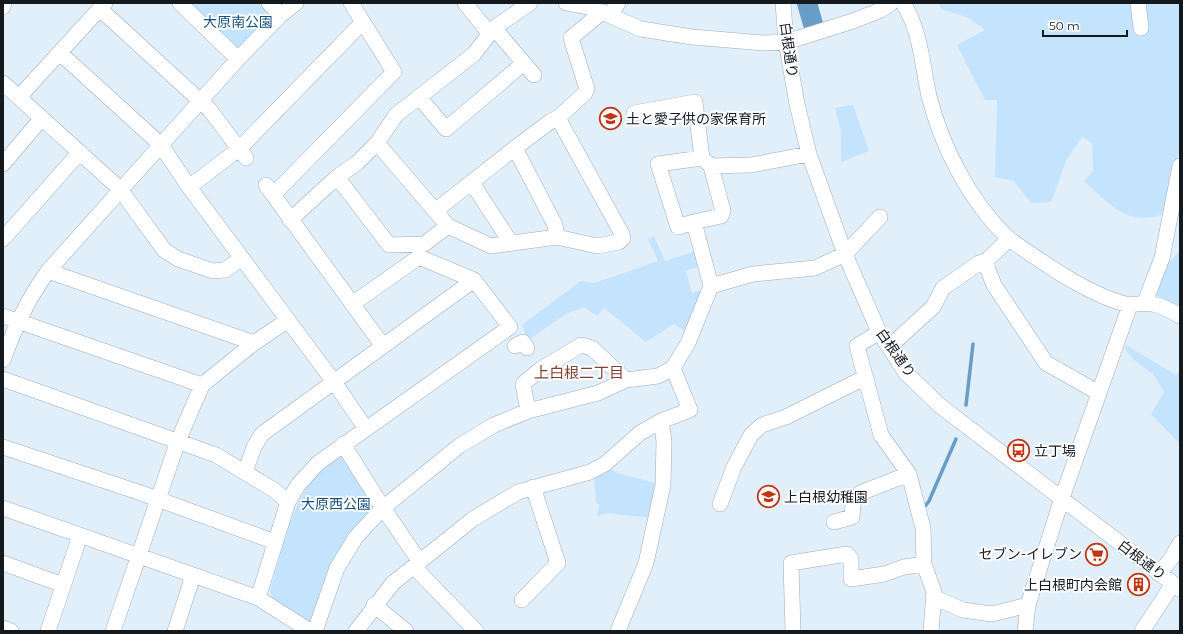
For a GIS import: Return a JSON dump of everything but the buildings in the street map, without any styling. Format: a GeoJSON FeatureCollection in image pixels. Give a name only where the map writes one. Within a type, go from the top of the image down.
{"type":"FeatureCollection","features":[{"type":"Feature","properties":{"kind":"street"},"geometry":{"type":"LineString","coordinates":[[3,7],[4,3]]}},
{"type":"Feature","properties":{"kind":"street"},"geometry":{"type":"LineString","coordinates":[[180,3],[238,59]]}},
{"type":"Feature","properties":{"kind":"street"},"geometry":{"type":"LineString","coordinates":[[268,3],[281,15]]}},
{"type":"Feature","properties":{"kind":"street"},"geometry":{"type":"LineString","coordinates":[[3,360],[10,319],[48,271],[238,59],[281,15],[296,3]]}},
{"type":"Feature","properties":{"kind":"street"},"geometry":{"type":"LineString","coordinates":[[351,3],[394,72],[269,190],[383,346]]}},
{"type":"Feature","properties":{"kind":"street"},"geometry":{"type":"LineString","coordinates":[[465,3],[534,75]]}},
{"type":"Feature","properties":{"kind":"street"},"geometry":{"type":"LineString","coordinates":[[290,220],[337,177],[357,163],[377,143],[396,115],[474,54],[492,30],[530,3]]}},
{"type":"Feature","properties":{"kind":"street"},"geometry":{"type":"LineString","coordinates":[[566,3],[610,10],[641,29],[765,43],[786,42],[853,21],[882,10],[891,3]]}},
{"type":"Feature","properties":{"kind":"street","name":"白根通り"},"geometry":{"type":"LineString","coordinates":[[783,3],[786,42],[797,104],[810,154],[845,254],[879,332],[888,347],[905,372],[939,405],[1176,586]]}},
{"type":"Feature","properties":{"kind":"street"},"geometry":{"type":"LineString","coordinates":[[903,3],[916,28],[935,118],[963,180],[995,226],[1009,240],[1052,268],[1114,302],[1130,305],[1146,302],[1160,305],[1180,316]]}},
{"type":"Feature","properties":{"kind":"street"},"geometry":{"type":"LineString","coordinates":[[1138,3],[1142,28]]}},
{"type":"Feature","properties":{"kind":"street"},"geometry":{"type":"LineString","coordinates":[[19,97],[102,6],[209,109],[242,154]]}},
{"type":"Feature","properties":{"kind":"street"},"geometry":{"type":"LineString","coordinates":[[435,211],[515,148],[551,121],[558,118],[587,89],[571,38],[610,10]]}},
{"type":"Feature","properties":{"kind":"street"},"geometry":{"type":"LineString","coordinates":[[189,187],[242,154],[363,22]]}},
{"type":"Feature","properties":{"kind":"street"},"geometry":{"type":"LineString","coordinates":[[60,53],[161,145],[189,187],[334,382],[366,429]]}},
{"type":"Feature","properties":{"kind":"street"},"geometry":{"type":"LineString","coordinates":[[419,97],[446,129],[524,63]]}},
{"type":"Feature","properties":{"kind":"street"},"geometry":{"type":"LineString","coordinates":[[3,83],[120,189],[164,250],[178,259],[213,271],[225,270],[242,258]]}},
{"type":"Feature","properties":{"kind":"street"},"geometry":{"type":"LineString","coordinates":[[634,114],[694,102],[706,162],[722,211],[721,216],[678,227],[658,164],[706,162],[751,165],[810,154]]}},
{"type":"Feature","properties":{"kind":"street"},"geometry":{"type":"LineString","coordinates":[[3,164],[42,118]]}},
{"type":"Feature","properties":{"kind":"street"},"geometry":{"type":"LineString","coordinates":[[377,143],[448,226],[491,246],[557,237],[597,246],[619,242],[623,238],[622,234],[558,118]]}},
{"type":"Feature","properties":{"kind":"street"},"geometry":{"type":"LineString","coordinates":[[515,148],[555,226],[557,237]]}},
{"type":"Feature","properties":{"kind":"street"},"geometry":{"type":"LineString","coordinates":[[3,239],[80,152]]}},
{"type":"Feature","properties":{"kind":"street"},"geometry":{"type":"LineString","coordinates":[[1146,302],[1162,258],[1180,166]]}},
{"type":"Feature","properties":{"kind":"street"},"geometry":{"type":"LineString","coordinates":[[337,177],[389,245],[424,244],[448,226]]}},
{"type":"Feature","properties":{"kind":"street"},"geometry":{"type":"LineString","coordinates":[[472,183],[511,243]]}},
{"type":"Feature","properties":{"kind":"street"},"geometry":{"type":"LineString","coordinates":[[711,286],[753,274],[815,268],[845,254],[880,217]]}},
{"type":"Feature","properties":{"kind":"street"},"geometry":{"type":"LineString","coordinates":[[315,631],[337,568],[356,537],[383,508],[459,446],[494,425],[528,411],[598,393],[626,380],[658,376],[673,368],[688,343],[711,286],[694,222]]}},
{"type":"Feature","properties":{"kind":"street"},"geometry":{"type":"LineString","coordinates":[[888,347],[933,307],[942,288],[979,264],[985,262],[1009,240]]}},
{"type":"Feature","properties":{"kind":"street"},"geometry":{"type":"LineString","coordinates":[[258,598],[288,502],[298,485],[318,463],[343,444],[463,367],[510,327],[474,280],[419,257],[352,304]]}},
{"type":"Feature","properties":{"kind":"street"},"geometry":{"type":"LineString","coordinates":[[985,262],[994,285],[1046,362],[1098,393]]}},
{"type":"Feature","properties":{"kind":"street"},"geometry":{"type":"LineString","coordinates":[[48,271],[254,343]]}},
{"type":"Feature","properties":{"kind":"street"},"geometry":{"type":"LineString","coordinates":[[245,472],[254,447],[262,434],[474,280]]}},
{"type":"Feature","properties":{"kind":"street"},"geometry":{"type":"LineString","coordinates":[[1025,631],[1028,605],[1062,498],[1130,305]]}},
{"type":"Feature","properties":{"kind":"street"},"geometry":{"type":"LineString","coordinates":[[10,319],[202,385]]}},
{"type":"Feature","properties":{"kind":"street"},"geometry":{"type":"LineString","coordinates":[[113,631],[178,441],[202,385],[254,343],[288,320]]}},
{"type":"Feature","properties":{"kind":"street"},"geometry":{"type":"LineString","coordinates":[[879,332],[857,346],[881,435],[909,474],[923,528],[924,564],[934,592],[931,631]]}},
{"type":"Feature","properties":{"kind":"street"},"geometry":{"type":"LineString","coordinates":[[528,411],[523,384],[539,366],[581,345],[592,348],[626,380]]}},
{"type":"Feature","properties":{"kind":"street"},"geometry":{"type":"LineString","coordinates":[[356,631],[374,605],[393,583],[473,519],[518,492],[590,472],[605,464],[640,433],[661,421],[690,410],[673,368]]}},
{"type":"Feature","properties":{"kind":"street"},"geometry":{"type":"LineString","coordinates":[[720,504],[734,467],[751,435],[762,425],[786,417],[866,377]]}},
{"type":"Feature","properties":{"kind":"street"},"geometry":{"type":"LineString","coordinates":[[3,379],[216,455],[274,490],[288,502]]}},
{"type":"Feature","properties":{"kind":"street"},"geometry":{"type":"LineString","coordinates":[[618,631],[646,563],[663,485],[664,441],[661,421]]}},
{"type":"Feature","properties":{"kind":"street"},"geometry":{"type":"LineString","coordinates":[[343,444],[417,564],[476,631]]}},
{"type":"Feature","properties":{"kind":"street"},"geometry":{"type":"LineString","coordinates":[[3,447],[275,542]]}},
{"type":"Feature","properties":{"kind":"street"},"geometry":{"type":"LineString","coordinates":[[834,522],[852,517],[853,504],[860,493],[909,474]]}},
{"type":"Feature","properties":{"kind":"street"},"geometry":{"type":"LineString","coordinates":[[522,600],[558,563],[533,487]]}},
{"type":"Feature","properties":{"kind":"street"},"geometry":{"type":"LineString","coordinates":[[3,508],[138,557],[258,598],[310,631]]}},
{"type":"Feature","properties":{"kind":"street"},"geometry":{"type":"LineString","coordinates":[[48,631],[80,536]]}},
{"type":"Feature","properties":{"kind":"street"},"geometry":{"type":"LineString","coordinates":[[1159,574],[1171,559],[1180,543]]}},
{"type":"Feature","properties":{"kind":"street"},"geometry":{"type":"LineString","coordinates":[[794,631],[791,563],[847,554],[851,559],[852,579],[884,574],[904,567],[924,564]]}},
{"type":"Feature","properties":{"kind":"street"},"geometry":{"type":"LineString","coordinates":[[3,563],[63,585]]}},
{"type":"Feature","properties":{"kind":"street"},"geometry":{"type":"LineString","coordinates":[[175,631],[193,576]]}},
{"type":"Feature","properties":{"kind":"street"},"geometry":{"type":"LineString","coordinates":[[1142,631],[1176,586]]}},
{"type":"Feature","properties":{"kind":"street"},"geometry":{"type":"LineString","coordinates":[[933,597],[964,610],[992,614],[1028,605]]}},
{"type":"Feature","properties":{"kind":"street"},"geometry":{"type":"LineString","coordinates":[[374,605],[406,631]]}},
{"type":"Feature","properties":{"kind":"street"},"geometry":{"type":"LineString","coordinates":[[3,628],[11,631]]}},
{"type":"Feature","properties":{"kind":"green space","name":"大原南公園"},"geometry":{"type":"Polygon","coordinates":[[[188,3],[260,3],[273,15],[238,51],[188,3]]]}},
{"type":"Feature","properties":{"kind":"green space"},"geometry":{"type":"Polygon","coordinates":[[[939,3],[1180,3],[1180,146],[1166,214],[1147,218],[1135,217],[1126,214],[1111,205],[1097,193],[1084,181],[1093,171],[1092,143],[1082,137],[1066,161],[1051,202],[1031,203],[1014,181],[995,177],[997,100],[985,100],[957,45],[985,30],[969,18],[941,9],[939,3]]]}},
{"type":"Feature","properties":{"kind":"green space"},"geometry":{"type":"Polygon","coordinates":[[[853,105],[869,151],[841,162],[841,132],[835,108],[853,105]]]}},
{"type":"Feature","properties":{"kind":"green space"},"geometry":{"type":"Polygon","coordinates":[[[654,236],[665,261],[696,251],[700,266],[686,271],[692,293],[706,289],[693,310],[685,331],[674,324],[646,342],[604,308],[597,316],[584,307],[566,314],[528,340],[522,325],[581,281],[595,283],[658,261],[648,239],[654,236]]]}},
{"type":"Feature","properties":{"kind":"green space"},"geometry":{"type":"Polygon","coordinates":[[[1180,250],[1180,308],[1152,293],[1164,263],[1171,261],[1180,250]]]}},
{"type":"Feature","properties":{"kind":"green space"},"geometry":{"type":"Polygon","coordinates":[[[1126,345],[1176,375],[1180,370],[1180,444],[1151,414],[1164,392],[1153,374],[1134,360],[1125,349],[1126,345]]]}},
{"type":"Feature","properties":{"kind":"green space","name":"大原西公園"},"geometry":{"type":"Polygon","coordinates":[[[343,451],[376,510],[314,619],[307,623],[273,600],[270,591],[288,528],[303,494],[316,476],[343,451]]]}},
{"type":"Feature","properties":{"kind":"green space"},"geometry":{"type":"Polygon","coordinates":[[[608,467],[617,473],[659,484],[653,518],[605,513],[597,517],[599,505],[596,502],[594,475],[608,467]]]}},
{"type":"Feature","properties":{"kind":"waterway"},"geometry":{"type":"LineString","coordinates":[[807,3],[813,24]]}},
{"type":"Feature","properties":{"kind":"waterway"},"geometry":{"type":"LineString","coordinates":[[966,405],[973,344]]}},
{"type":"Feature","properties":{"kind":"waterway"},"geometry":{"type":"LineString","coordinates":[[923,509],[929,501],[956,439]]}},
{"type":"Feature","properties":{"kind":"place","name":"土と愛子供の家保育所"},"geometry":{"type":"Point","coordinates":[611,119]}},
{"type":"Feature","properties":{"kind":"place","name":"立丁場"},"geometry":{"type":"Point","coordinates":[1019,451]}},
{"type":"Feature","properties":{"kind":"place","name":"上白根幼稚園"},"geometry":{"type":"Point","coordinates":[769,497]}},
{"type":"Feature","properties":{"kind":"place","name":"セブン-イレブン"},"geometry":{"type":"Point","coordinates":[1097,554]}},
{"type":"Feature","properties":{"kind":"place","name":"上白根町内会館"},"geometry":{"type":"Point","coordinates":[1138,585]}},
{"type":"Feature","properties":{"kind":"district","name":"上白根二丁目"},"geometry":{"type":"Point","coordinates":[579,372]}}]}
